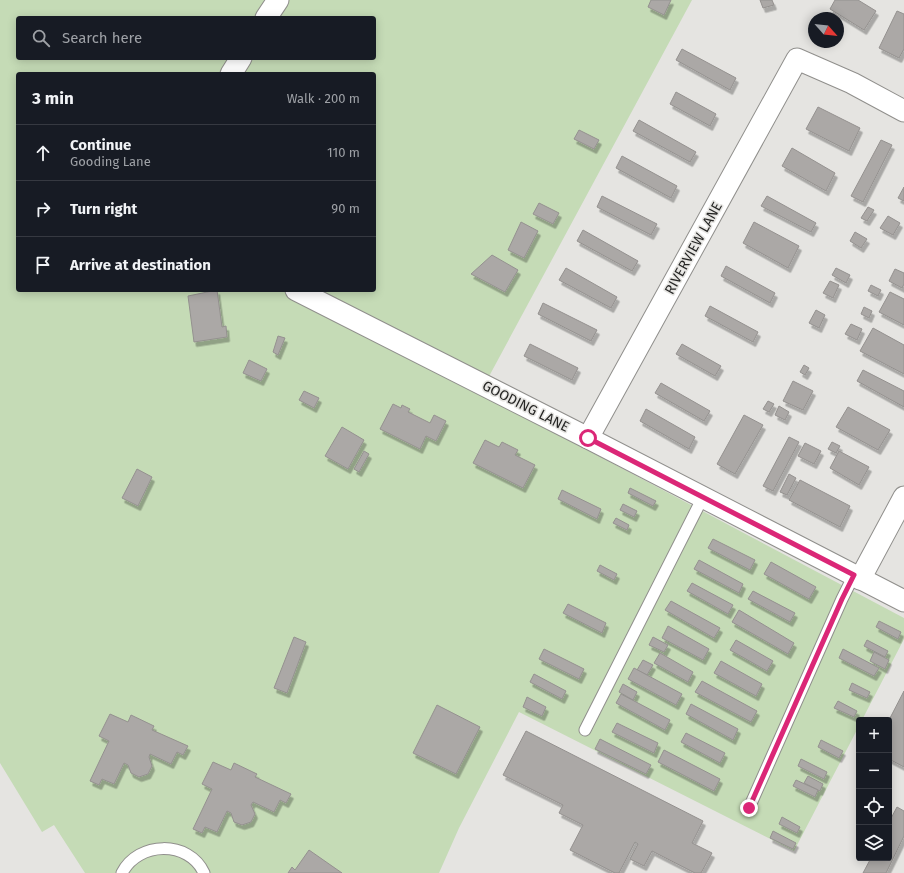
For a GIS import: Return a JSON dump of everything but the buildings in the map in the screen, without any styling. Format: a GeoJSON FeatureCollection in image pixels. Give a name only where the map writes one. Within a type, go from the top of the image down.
{"type":"FeatureCollection","features":[{"type":"Feature","properties":{"kind":"street"},"geometry":{"type":"LineString","coordinates":[[267,16],[278,0]]}},
{"type":"Feature","properties":{"kind":"street","name":"RIVERVIEW LANE"},"geometry":{"type":"LineString","coordinates":[[588,438],[797,59],[852,83],[904,111]]}},
{"type":"Feature","properties":{"kind":"street"},"geometry":{"type":"LineString","coordinates":[[232,72],[240,60]]}},
{"type":"Feature","properties":{"kind":"street","name":"GOODING LANE"},"geometry":{"type":"LineString","coordinates":[[300,292],[588,438],[904,601]]}},
{"type":"Feature","properties":{"kind":"street"},"geometry":{"type":"LineString","coordinates":[[857,577],[904,497]]}},
{"type":"Feature","properties":{"kind":"lane"},"geometry":{"type":"LineString","coordinates":[[585,730],[703,497]]}},
{"type":"Feature","properties":{"kind":"lane"},"geometry":{"type":"LineString","coordinates":[[749,808],[842,599],[857,577]]}},
{"type":"Feature","properties":{"kind":"lane"},"geometry":{"type":"LineString","coordinates":[[122,873],[133,859],[147,851],[163,848],[179,850],[193,858],[204,873]]}},
{"type":"Feature","properties":{"kind":"green space"},"geometry":{"type":"Polygon","coordinates":[[[0,0],[692,0],[480,393],[904,618],[904,639],[864,717],[856,717],[856,732],[794,851],[519,712],[459,828],[439,873],[85,873],[54,825],[42,832],[0,763],[0,0]]]}},
{"type":"Feature","properties":{"kind":"route"},"geometry":{"type":"LineString","coordinates":[[588,438],[854,575],[749,808]]}}]}
